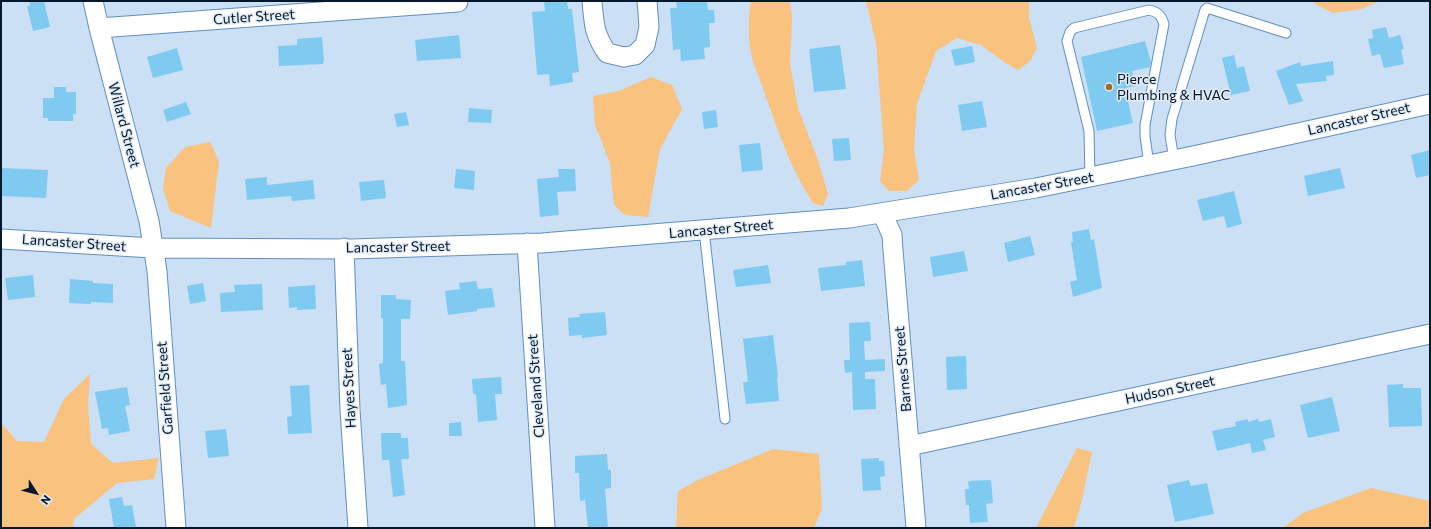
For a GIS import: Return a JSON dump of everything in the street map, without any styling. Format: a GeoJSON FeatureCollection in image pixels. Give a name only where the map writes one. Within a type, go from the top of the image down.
{"type":"FeatureCollection","features":[{"type":"Feature","properties":{"kind":"street","name":"Willard Street"},"geometry":{"type":"LineString","coordinates":[[93,1],[149,221],[153,248]]}},
{"type":"Feature","properties":{"kind":"street"},"geometry":{"type":"LineString","coordinates":[[592,1],[594,28],[599,42],[607,53],[624,57],[635,55],[645,45],[649,28],[648,1]]}},
{"type":"Feature","properties":{"kind":"street","name":"Cutler Street"},"geometry":{"type":"LineString","coordinates":[[99,28],[458,2]]}},
{"type":"Feature","properties":{"kind":"street","name":"Lancaster Street"},"geometry":{"type":"LineString","coordinates":[[1,239],[153,248],[344,248],[527,243],[849,218],[1036,188],[1174,160],[1430,104]]}},
{"type":"Feature","properties":{"kind":"street","name":"Barnes Street"},"geometry":{"type":"LineString","coordinates":[[882,213],[892,235],[916,528]]}},
{"type":"Feature","properties":{"kind":"street","name":"Cleveland Street"},"geometry":{"type":"LineString","coordinates":[[527,243],[545,528]]}},
{"type":"Feature","properties":{"kind":"street","name":"Garfield Street"},"geometry":{"type":"LineString","coordinates":[[153,248],[157,271],[176,528]]}},
{"type":"Feature","properties":{"kind":"street","name":"Hayes Street"},"geometry":{"type":"LineString","coordinates":[[344,248],[350,410],[358,528]]}},
{"type":"Feature","properties":{"kind":"street","name":"Hudson Street"},"geometry":{"type":"LineString","coordinates":[[909,446],[1430,334]]}},
{"type":"Feature","properties":{"kind":"lane"},"geometry":{"type":"LineString","coordinates":[[1174,160],[1170,134],[1172,119],[1205,10],[1207,8],[1286,33]]}},
{"type":"Feature","properties":{"kind":"lane"},"geometry":{"type":"LineString","coordinates":[[1090,177],[1089,131],[1067,41],[1068,36],[1074,28],[1149,10],[1159,14],[1164,24],[1145,125],[1149,165]]}},
{"type":"Feature","properties":{"kind":"lane"},"geometry":{"type":"LineString","coordinates":[[704,230],[725,419]]}},
{"type":"Feature","properties":{"kind":"shaded area"},"geometry":{"type":"Polygon","coordinates":[[[751,1],[790,1],[792,18],[790,64],[798,108],[818,160],[828,194],[823,206],[813,203],[798,177],[780,136],[756,69],[749,40],[751,1]]]}},
{"type":"Feature","properties":{"kind":"shaded area"},"geometry":{"type":"Polygon","coordinates":[[[866,1],[1029,1],[1029,18],[1037,48],[1030,61],[1018,70],[1004,62],[981,45],[957,38],[936,51],[917,104],[914,149],[919,180],[907,191],[889,191],[880,181],[884,150],[876,43],[866,1]]]}},
{"type":"Feature","properties":{"kind":"shaded area"},"geometry":{"type":"Polygon","coordinates":[[[1314,1],[1380,1],[1362,9],[1333,13],[1315,4],[1314,1]]]}},
{"type":"Feature","properties":{"kind":"shaded area"},"geometry":{"type":"Polygon","coordinates":[[[651,77],[672,85],[682,109],[660,149],[648,217],[625,215],[614,205],[610,163],[595,125],[593,96],[619,91],[651,77]]]}},
{"type":"Feature","properties":{"kind":"shaded area"},"geometry":{"type":"Polygon","coordinates":[[[210,142],[219,161],[211,228],[170,211],[163,189],[166,168],[185,147],[210,142]]]}},
{"type":"Feature","properties":{"kind":"shaded area"},"geometry":{"type":"Polygon","coordinates":[[[90,374],[88,402],[91,444],[113,463],[159,458],[154,479],[117,483],[74,519],[73,528],[1,528],[1,423],[17,441],[44,442],[64,399],[90,374]]]}},
{"type":"Feature","properties":{"kind":"shaded area"},"geometry":{"type":"Polygon","coordinates":[[[1077,448],[1092,452],[1082,500],[1074,528],[1036,528],[1077,448]]]}},
{"type":"Feature","properties":{"kind":"shaded area"},"geometry":{"type":"Polygon","coordinates":[[[773,449],[819,454],[822,509],[814,528],[676,528],[678,491],[700,479],[773,449]]]}},
{"type":"Feature","properties":{"kind":"shaded area"},"geometry":{"type":"Polygon","coordinates":[[[1371,488],[1430,501],[1430,528],[1283,528],[1303,513],[1371,488]]]}},
{"type":"Feature","properties":{"kind":"building"},"geometry":{"type":"Polygon","coordinates":[[[29,1],[44,1],[50,27],[33,31],[27,6],[30,6],[29,1]]]}},
{"type":"Feature","properties":{"kind":"building"},"geometry":{"type":"Polygon","coordinates":[[[544,1],[567,1],[568,9],[572,9],[579,72],[572,73],[573,82],[550,86],[549,74],[537,75],[532,12],[545,11],[544,1]]]}},
{"type":"Feature","properties":{"kind":"building"},"geometry":{"type":"Polygon","coordinates":[[[676,1],[707,1],[708,10],[714,10],[715,23],[709,23],[710,47],[704,48],[705,59],[681,61],[680,49],[673,50],[670,8],[677,8],[676,1]]]}},
{"type":"Feature","properties":{"kind":"building"},"geometry":{"type":"Polygon","coordinates":[[[1386,27],[1389,38],[1400,35],[1404,49],[1401,50],[1404,64],[1384,68],[1380,54],[1372,56],[1368,39],[1373,38],[1372,30],[1386,27]]]}},
{"type":"Feature","properties":{"kind":"building"},"geometry":{"type":"Polygon","coordinates":[[[459,35],[461,58],[417,61],[415,40],[459,35]]]}},
{"type":"Feature","properties":{"kind":"building"},"geometry":{"type":"Polygon","coordinates":[[[322,37],[323,64],[279,66],[278,46],[297,45],[297,39],[322,37]]]}},
{"type":"Feature","properties":{"kind":"building","name":"Pierce Plumbing & HVAC"},"geometry":{"type":"Polygon","coordinates":[[[1145,41],[1151,62],[1150,67],[1132,71],[1136,86],[1125,88],[1133,123],[1097,131],[1081,57],[1145,41]]]}},
{"type":"Feature","properties":{"kind":"building"},"geometry":{"type":"Polygon","coordinates":[[[840,45],[846,89],[814,92],[809,49],[840,45]]]}},
{"type":"Feature","properties":{"kind":"building"},"geometry":{"type":"Polygon","coordinates":[[[972,46],[975,62],[955,66],[951,50],[972,46]]]}},
{"type":"Feature","properties":{"kind":"building"},"geometry":{"type":"Polygon","coordinates":[[[177,48],[183,70],[153,78],[147,57],[177,48]]]}},
{"type":"Feature","properties":{"kind":"building"},"geometry":{"type":"Polygon","coordinates":[[[1234,55],[1237,68],[1244,66],[1250,91],[1231,95],[1222,58],[1234,55]]]}},
{"type":"Feature","properties":{"kind":"building"},"geometry":{"type":"Polygon","coordinates":[[[1333,61],[1334,75],[1326,76],[1327,81],[1296,84],[1303,101],[1289,105],[1276,71],[1300,62],[1301,66],[1333,61]]]}},
{"type":"Feature","properties":{"kind":"building"},"geometry":{"type":"Polygon","coordinates":[[[54,87],[66,87],[66,92],[76,92],[76,114],[73,114],[73,121],[48,121],[48,118],[43,118],[43,98],[54,98],[54,87]]]}},
{"type":"Feature","properties":{"kind":"building"},"geometry":{"type":"Polygon","coordinates":[[[982,101],[987,127],[962,131],[958,105],[982,101]]]}},
{"type":"Feature","properties":{"kind":"building"},"geometry":{"type":"Polygon","coordinates":[[[186,102],[191,114],[167,122],[163,110],[186,102]]]}},
{"type":"Feature","properties":{"kind":"building"},"geometry":{"type":"Polygon","coordinates":[[[469,108],[492,110],[491,123],[468,122],[469,108]]]}},
{"type":"Feature","properties":{"kind":"building"},"geometry":{"type":"Polygon","coordinates":[[[716,110],[718,127],[704,129],[702,112],[716,110]]]}},
{"type":"Feature","properties":{"kind":"building"},"geometry":{"type":"Polygon","coordinates":[[[406,112],[409,125],[397,127],[394,114],[406,112]]]}},
{"type":"Feature","properties":{"kind":"building"},"geometry":{"type":"Polygon","coordinates":[[[849,138],[851,160],[834,161],[832,139],[849,138]]]}},
{"type":"Feature","properties":{"kind":"building"},"geometry":{"type":"Polygon","coordinates":[[[760,143],[763,170],[742,172],[739,145],[760,143]]]}},
{"type":"Feature","properties":{"kind":"building"},"geometry":{"type":"Polygon","coordinates":[[[1430,150],[1430,175],[1416,178],[1411,155],[1430,150]]]}},
{"type":"Feature","properties":{"kind":"building"},"geometry":{"type":"Polygon","coordinates":[[[1,168],[48,170],[46,198],[1,196],[1,168]]]}},
{"type":"Feature","properties":{"kind":"building"},"geometry":{"type":"Polygon","coordinates":[[[1340,168],[1345,188],[1308,196],[1304,176],[1340,168]]]}},
{"type":"Feature","properties":{"kind":"building"},"geometry":{"type":"Polygon","coordinates":[[[456,169],[475,171],[474,190],[454,188],[456,169]]]}},
{"type":"Feature","properties":{"kind":"building"},"geometry":{"type":"Polygon","coordinates":[[[558,169],[575,169],[576,191],[557,192],[559,215],[540,217],[537,179],[559,177],[558,169]]]}},
{"type":"Feature","properties":{"kind":"building"},"geometry":{"type":"Polygon","coordinates":[[[267,177],[267,185],[313,180],[315,199],[292,201],[291,196],[247,200],[245,179],[267,177]]]}},
{"type":"Feature","properties":{"kind":"building"},"geometry":{"type":"Polygon","coordinates":[[[384,180],[386,198],[361,201],[359,182],[384,180]]]}},
{"type":"Feature","properties":{"kind":"building"},"geometry":{"type":"Polygon","coordinates":[[[1234,191],[1242,224],[1227,228],[1224,216],[1203,221],[1197,200],[1234,191]]]}},
{"type":"Feature","properties":{"kind":"building"},"geometry":{"type":"Polygon","coordinates":[[[1089,229],[1091,240],[1094,239],[1102,288],[1073,297],[1070,282],[1077,280],[1071,242],[1073,242],[1072,232],[1089,229]]]}},
{"type":"Feature","properties":{"kind":"building"},"geometry":{"type":"Polygon","coordinates":[[[1030,236],[1035,255],[1008,262],[1004,243],[1030,236]]]}},
{"type":"Feature","properties":{"kind":"building"},"geometry":{"type":"Polygon","coordinates":[[[964,251],[968,271],[933,277],[930,257],[964,251]]]}},
{"type":"Feature","properties":{"kind":"building"},"geometry":{"type":"Polygon","coordinates":[[[862,260],[865,286],[821,291],[818,268],[846,265],[846,262],[862,260]]]}},
{"type":"Feature","properties":{"kind":"building"},"geometry":{"type":"Polygon","coordinates":[[[768,265],[771,283],[736,287],[733,270],[768,265]]]}},
{"type":"Feature","properties":{"kind":"building"},"geometry":{"type":"Polygon","coordinates":[[[33,275],[35,297],[8,300],[5,278],[33,275]]]}},
{"type":"Feature","properties":{"kind":"building"},"geometry":{"type":"Polygon","coordinates":[[[70,279],[93,281],[93,283],[113,284],[113,303],[69,303],[70,279]]]}},
{"type":"Feature","properties":{"kind":"building"},"geometry":{"type":"Polygon","coordinates":[[[476,281],[478,289],[492,288],[495,307],[448,315],[445,291],[460,289],[459,283],[476,281]]]}},
{"type":"Feature","properties":{"kind":"building"},"geometry":{"type":"Polygon","coordinates":[[[203,283],[206,301],[190,304],[187,286],[203,283]]]}},
{"type":"Feature","properties":{"kind":"building"},"geometry":{"type":"Polygon","coordinates":[[[262,284],[263,310],[221,312],[220,293],[235,292],[234,285],[262,284]]]}},
{"type":"Feature","properties":{"kind":"building"},"geometry":{"type":"Polygon","coordinates":[[[315,285],[316,309],[297,310],[297,307],[289,308],[288,287],[315,285]]]}},
{"type":"Feature","properties":{"kind":"building"},"geometry":{"type":"Polygon","coordinates":[[[381,295],[396,295],[396,299],[411,300],[410,319],[401,319],[401,361],[405,361],[407,405],[388,408],[386,384],[381,385],[379,364],[383,363],[383,318],[381,318],[381,295]]]}},
{"type":"Feature","properties":{"kind":"building"},"geometry":{"type":"Polygon","coordinates":[[[605,312],[607,335],[582,338],[582,335],[569,336],[568,318],[580,317],[579,314],[605,312]]]}},
{"type":"Feature","properties":{"kind":"building"},"geometry":{"type":"Polygon","coordinates":[[[870,322],[871,341],[864,341],[865,360],[885,359],[885,371],[865,372],[865,379],[875,379],[876,409],[853,410],[852,372],[845,373],[844,360],[850,360],[849,323],[870,322]]]}},
{"type":"Feature","properties":{"kind":"building"},"geometry":{"type":"Polygon","coordinates":[[[773,335],[779,401],[746,404],[743,382],[748,382],[743,339],[773,335]]]}},
{"type":"Feature","properties":{"kind":"building"},"geometry":{"type":"Polygon","coordinates":[[[966,356],[967,389],[947,390],[946,357],[966,356]]]}},
{"type":"Feature","properties":{"kind":"building"},"geometry":{"type":"Polygon","coordinates":[[[501,377],[502,394],[495,394],[497,420],[478,422],[476,394],[473,394],[472,379],[501,377]]]}},
{"type":"Feature","properties":{"kind":"building"},"geometry":{"type":"Polygon","coordinates":[[[1403,384],[1403,388],[1421,388],[1422,426],[1389,427],[1387,385],[1403,384]]]}},
{"type":"Feature","properties":{"kind":"building"},"geometry":{"type":"Polygon","coordinates":[[[309,385],[312,433],[288,434],[287,417],[292,416],[290,386],[309,385]]]}},
{"type":"Feature","properties":{"kind":"building"},"geometry":{"type":"Polygon","coordinates":[[[127,387],[130,405],[125,406],[130,431],[109,435],[108,428],[102,429],[95,392],[127,387]]]}},
{"type":"Feature","properties":{"kind":"building"},"geometry":{"type":"Polygon","coordinates":[[[1332,397],[1340,431],[1308,438],[1300,405],[1332,397]]]}},
{"type":"Feature","properties":{"kind":"building"},"geometry":{"type":"Polygon","coordinates":[[[1248,419],[1248,422],[1258,419],[1259,422],[1271,419],[1275,437],[1263,440],[1266,450],[1252,453],[1250,443],[1217,451],[1212,431],[1236,426],[1235,422],[1248,419]]]}},
{"type":"Feature","properties":{"kind":"building"},"geometry":{"type":"Polygon","coordinates":[[[461,422],[462,436],[449,436],[449,423],[461,422]]]}},
{"type":"Feature","properties":{"kind":"building"},"geometry":{"type":"Polygon","coordinates":[[[226,429],[229,456],[208,458],[205,431],[226,429]]]}},
{"type":"Feature","properties":{"kind":"building"},"geometry":{"type":"Polygon","coordinates":[[[381,433],[401,433],[401,438],[408,438],[409,459],[401,459],[405,495],[393,497],[389,460],[382,460],[381,433]]]}},
{"type":"Feature","properties":{"kind":"building"},"geometry":{"type":"Polygon","coordinates":[[[607,454],[608,470],[611,470],[611,488],[605,489],[608,528],[588,528],[585,500],[580,501],[579,473],[575,473],[575,456],[607,454]]]}},
{"type":"Feature","properties":{"kind":"building"},"geometry":{"type":"Polygon","coordinates":[[[879,458],[879,461],[884,461],[885,476],[880,477],[881,490],[863,491],[861,459],[879,458]]]}},
{"type":"Feature","properties":{"kind":"building"},"geometry":{"type":"Polygon","coordinates":[[[991,480],[993,503],[986,504],[988,522],[970,523],[969,505],[966,505],[965,489],[969,489],[968,481],[991,480]]]}},
{"type":"Feature","properties":{"kind":"building"},"geometry":{"type":"Polygon","coordinates":[[[1189,480],[1191,486],[1207,483],[1214,514],[1175,522],[1167,485],[1189,480]]]}},
{"type":"Feature","properties":{"kind":"building"},"geometry":{"type":"Polygon","coordinates":[[[122,497],[124,506],[132,505],[136,528],[114,528],[109,499],[122,497]]]}},
{"type":"Feature","properties":{"kind":"place","name":"Pierce Plumbing & HVAC"},"geometry":{"type":"Point","coordinates":[1109,87]}}]}
